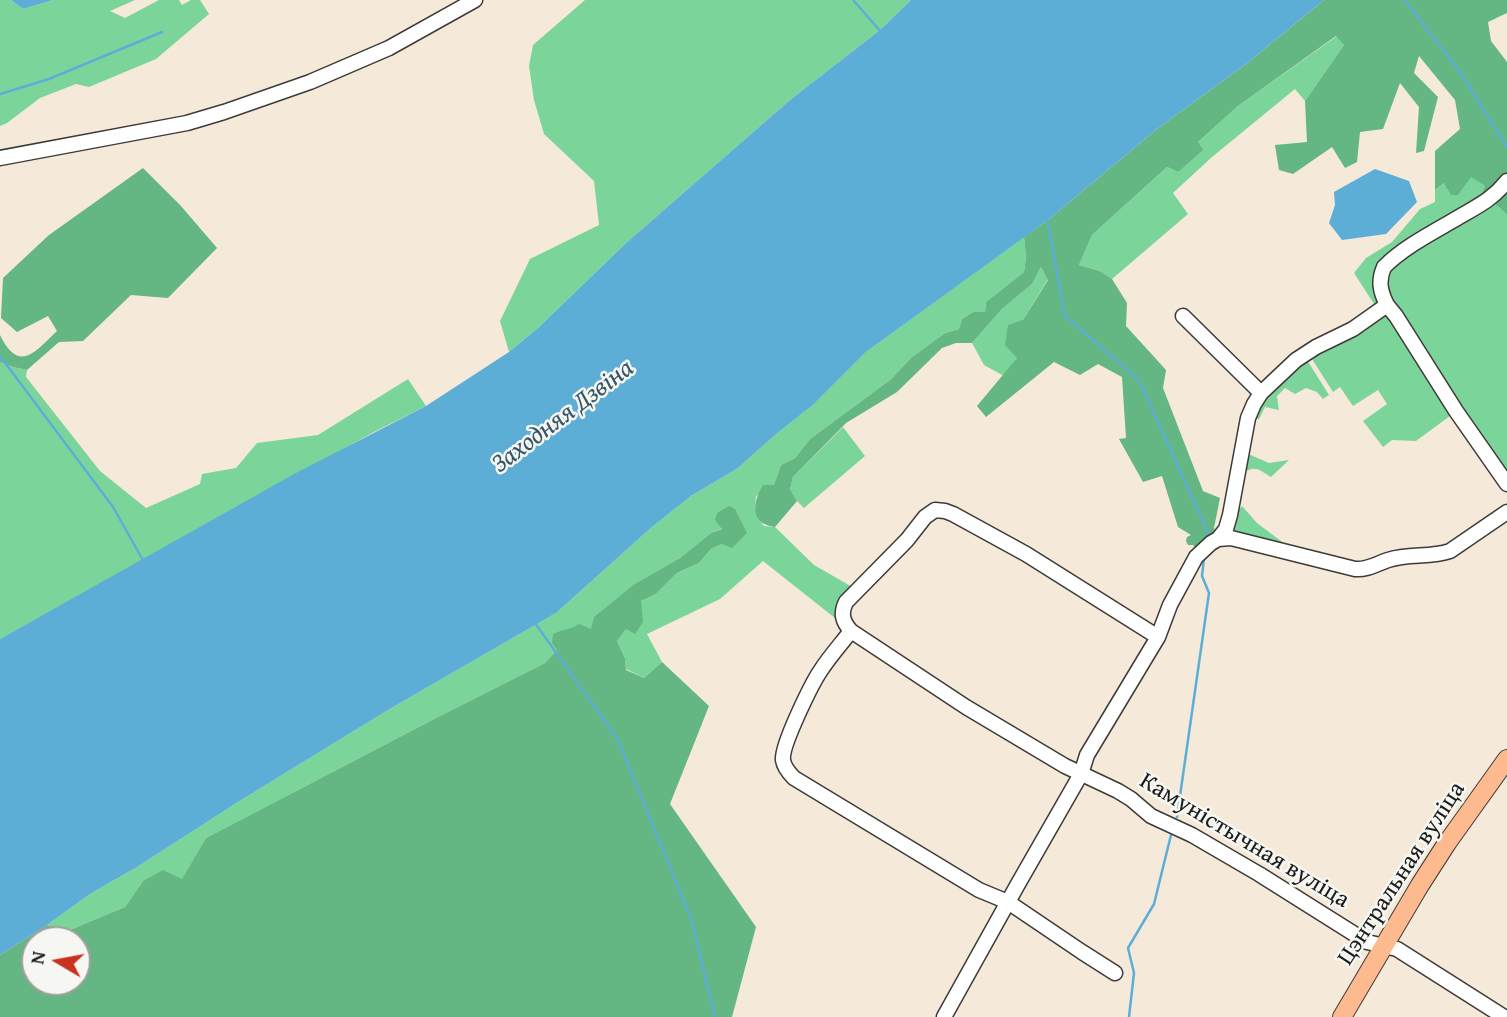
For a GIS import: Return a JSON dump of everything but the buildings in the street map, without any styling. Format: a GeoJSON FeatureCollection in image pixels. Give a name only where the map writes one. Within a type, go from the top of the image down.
{"type":"FeatureCollection","features":[{"type":"Feature","properties":{"kind":"main road","name":"Цэнтральная вуліца"},"geometry":{"type":"LineString","coordinates":[[1342,1017],[1447,843],[1507,759]]}},
{"type":"Feature","properties":{"kind":"street"},"geometry":{"type":"LineString","coordinates":[[0,158],[187,123],[224,112],[310,82],[389,48],[475,0]]}},
{"type":"Feature","properties":{"kind":"street"},"geometry":{"type":"LineString","coordinates":[[1507,181],[1488,201],[1431,233],[1384,267],[1380,283],[1387,305],[1507,484]]}},
{"type":"Feature","properties":{"kind":"street"},"geometry":{"type":"LineString","coordinates":[[944,1017],[1081,774],[1087,755],[1158,637],[1170,605],[1196,557],[1226,529],[1248,418],[1254,404],[1261,393],[1296,360],[1353,329],[1387,305]]}},
{"type":"Feature","properties":{"kind":"street"},"geometry":{"type":"LineString","coordinates":[[1183,316],[1261,393]]}},
{"type":"Feature","properties":{"kind":"street"},"geometry":{"type":"LineString","coordinates":[[1115,972],[1008,902],[979,890],[794,778],[783,762],[783,754],[794,722],[820,671],[851,631],[842,616],[846,603],[930,512],[939,510],[953,514],[1026,554],[1158,637]]}},
{"type":"Feature","properties":{"kind":"street"},"geometry":{"type":"LineString","coordinates":[[1218,539],[1238,539],[1363,570],[1404,556],[1440,555],[1450,551],[1507,512]]}},
{"type":"Feature","properties":{"kind":"street","name":"Камуністычная вуліца"},"geometry":{"type":"LineString","coordinates":[[851,631],[966,707],[1065,766],[1124,795],[1151,816],[1192,835],[1259,874],[1367,942],[1397,949],[1504,1017]]}},
{"type":"Feature","properties":{"kind":"green space"},"geometry":{"type":"Polygon","coordinates":[[[0,0],[11,0],[23,9],[53,0],[135,0],[110,11],[125,18],[159,0],[179,0],[182,5],[191,0],[200,0],[209,14],[156,59],[89,87],[76,84],[40,98],[0,126],[0,0]]]}},
{"type":"Feature","properties":{"kind":"green space"},"geometry":{"type":"Polygon","coordinates":[[[585,0],[911,0],[880,30],[790,100],[625,244],[538,328],[509,352],[500,321],[530,259],[599,225],[594,181],[544,134],[534,100],[529,66],[533,45],[585,0]]]}},
{"type":"Feature","properties":{"kind":"green space"},"geometry":{"type":"Polygon","coordinates":[[[1324,0],[1507,0],[1507,13],[1488,22],[1491,41],[1507,62],[1507,215],[1485,196],[1485,186],[1471,177],[1458,195],[1451,195],[1444,183],[1435,190],[1435,151],[1460,129],[1455,100],[1419,56],[1414,73],[1438,97],[1424,151],[1416,153],[1419,107],[1400,83],[1383,129],[1360,132],[1357,162],[1345,168],[1332,147],[1293,174],[1279,170],[1275,145],[1307,142],[1305,101],[1344,45],[1336,36],[1238,106],[1198,142],[1203,150],[1178,172],[1167,167],[1092,235],[1079,265],[1100,271],[1112,279],[1127,303],[1126,326],[1166,370],[1163,388],[1203,491],[1220,498],[1214,528],[1218,537],[1196,549],[1193,545],[1188,545],[1187,537],[1191,535],[1178,527],[1162,476],[1143,482],[1119,439],[1126,438],[1122,377],[1098,364],[1080,375],[1054,362],[986,417],[977,406],[1017,358],[1005,345],[1008,325],[1023,320],[1048,280],[1041,267],[1032,284],[1002,309],[972,343],[956,343],[942,348],[897,392],[846,423],[793,477],[790,489],[797,501],[775,527],[761,522],[756,512],[757,499],[763,485],[774,485],[781,465],[795,458],[810,439],[890,380],[912,357],[945,333],[959,329],[962,319],[973,312],[985,312],[986,302],[1024,272],[1024,237],[1157,129],[1246,64],[1324,0]]]}},
{"type":"Feature","properties":{"kind":"green space"},"geometry":{"type":"Polygon","coordinates":[[[1337,36],[1344,45],[1305,101],[1295,89],[1173,193],[1188,214],[1112,279],[1100,271],[1079,265],[1092,235],[1167,167],[1178,172],[1198,142],[1238,106],[1337,36]]]}},
{"type":"Feature","properties":{"kind":"green space"},"geometry":{"type":"Polygon","coordinates":[[[143,168],[217,248],[168,298],[131,295],[83,341],[59,342],[27,370],[0,362],[0,335],[14,354],[27,356],[57,331],[48,316],[17,332],[1,318],[3,278],[49,235],[143,168]]]}},
{"type":"Feature","properties":{"kind":"green space"},"geometry":{"type":"Polygon","coordinates":[[[1471,176],[1485,186],[1486,198],[1388,259],[1380,303],[1376,307],[1354,273],[1366,258],[1392,242],[1420,209],[1435,202],[1435,190],[1444,183],[1458,194],[1471,176]]]}},
{"type":"Feature","properties":{"kind":"green space"},"geometry":{"type":"Polygon","coordinates":[[[1493,201],[1507,215],[1507,472],[1389,303],[1384,276],[1387,268],[1493,201]]]}},
{"type":"Feature","properties":{"kind":"green space"},"geometry":{"type":"Polygon","coordinates":[[[1024,237],[1024,272],[986,302],[985,313],[973,312],[962,319],[959,329],[945,333],[912,357],[890,380],[810,439],[795,458],[781,465],[774,486],[756,496],[755,508],[764,526],[775,527],[814,565],[854,588],[840,622],[763,561],[720,599],[647,634],[662,662],[644,678],[626,669],[625,658],[617,641],[641,601],[656,594],[677,573],[699,563],[711,549],[722,544],[723,528],[711,533],[680,558],[636,583],[591,629],[557,650],[545,663],[206,838],[182,880],[143,881],[125,907],[79,926],[47,925],[90,894],[388,710],[556,613],[652,527],[691,496],[738,468],[813,405],[866,352],[1024,237]]]}},
{"type":"Feature","properties":{"kind":"green space"},"geometry":{"type":"Polygon","coordinates":[[[1041,267],[1048,279],[1023,320],[1017,358],[1004,376],[984,365],[972,343],[1002,309],[1032,284],[1041,267]]]}},
{"type":"Feature","properties":{"kind":"green space"},"geometry":{"type":"Polygon","coordinates":[[[1385,312],[1454,413],[1416,441],[1392,440],[1383,447],[1363,421],[1387,404],[1378,390],[1353,406],[1340,387],[1333,392],[1312,359],[1313,354],[1385,312]]]}},
{"type":"Feature","properties":{"kind":"green space"},"geometry":{"type":"Polygon","coordinates":[[[1307,360],[1329,395],[1323,399],[1317,392],[1306,388],[1295,394],[1285,388],[1277,396],[1279,410],[1265,407],[1259,419],[1250,419],[1265,392],[1307,360]]]}},
{"type":"Feature","properties":{"kind":"green space"},"geometry":{"type":"Polygon","coordinates":[[[0,362],[27,370],[26,377],[100,471],[146,508],[200,484],[202,474],[236,468],[257,443],[318,435],[408,379],[426,406],[372,433],[0,639],[0,362]]]}},
{"type":"Feature","properties":{"kind":"green space"},"geometry":{"type":"Polygon","coordinates":[[[843,427],[865,456],[804,508],[790,489],[793,477],[843,427]]]}},
{"type":"Feature","properties":{"kind":"green space"},"geometry":{"type":"Polygon","coordinates":[[[1246,453],[1269,463],[1289,460],[1271,477],[1256,469],[1241,474],[1246,453]]]}},
{"type":"Feature","properties":{"kind":"green space"},"geometry":{"type":"Polygon","coordinates":[[[729,506],[735,509],[747,533],[732,548],[722,544],[711,549],[699,563],[677,573],[656,594],[641,601],[643,622],[635,634],[626,629],[617,641],[625,658],[626,670],[644,678],[662,662],[709,706],[670,804],[756,927],[732,1017],[0,1017],[0,955],[21,942],[21,996],[91,996],[91,926],[79,926],[125,907],[143,881],[163,870],[182,879],[206,838],[545,663],[557,650],[552,643],[553,634],[579,624],[591,629],[594,617],[636,583],[680,558],[711,533],[722,529],[715,520],[717,513],[729,506]]]}},
{"type":"Feature","properties":{"kind":"green space"},"geometry":{"type":"Polygon","coordinates":[[[1242,506],[1257,523],[1289,547],[1223,529],[1242,506]]]}},
{"type":"Feature","properties":{"kind":"water"},"geometry":{"type":"Polygon","coordinates":[[[11,0],[53,0],[23,9],[11,0]]]}},
{"type":"Feature","properties":{"kind":"water","name":"Заходняя Дзвіна"},"geometry":{"type":"Polygon","coordinates":[[[911,0],[1324,0],[1246,64],[1157,129],[1048,220],[866,352],[813,405],[738,468],[691,496],[652,527],[556,613],[388,710],[90,894],[45,926],[21,926],[21,942],[0,955],[0,639],[296,473],[426,406],[509,352],[538,328],[625,244],[790,100],[880,30],[911,0]]]}},
{"type":"Feature","properties":{"kind":"water"},"geometry":{"type":"Polygon","coordinates":[[[1375,169],[1409,181],[1417,202],[1386,234],[1342,240],[1329,223],[1335,205],[1334,192],[1375,169]]]}},
{"type":"Feature","properties":{"kind":"waterway"},"geometry":{"type":"LineString","coordinates":[[1405,0],[1460,72],[1507,147]]}},
{"type":"Feature","properties":{"kind":"waterway"},"geometry":{"type":"LineString","coordinates":[[854,1],[882,33]]}},
{"type":"Feature","properties":{"kind":"waterway"},"geometry":{"type":"LineString","coordinates":[[0,94],[49,79],[162,32]]}},
{"type":"Feature","properties":{"kind":"waterway"},"geometry":{"type":"LineString","coordinates":[[1047,218],[1065,316],[1139,380],[1209,535]]}},
{"type":"Feature","properties":{"kind":"waterway"},"geometry":{"type":"LineString","coordinates":[[0,356],[113,507],[144,562]]}},
{"type":"Feature","properties":{"kind":"waterway"},"geometry":{"type":"LineString","coordinates":[[1177,817],[1209,593],[1202,576],[1204,558]]}},
{"type":"Feature","properties":{"kind":"waterway"},"geometry":{"type":"LineString","coordinates":[[535,623],[618,740],[692,921],[715,1017]]}},
{"type":"Feature","properties":{"kind":"waterway"},"geometry":{"type":"LineString","coordinates":[[1129,1017],[1134,973],[1128,948],[1154,904],[1171,835]]}}]}
